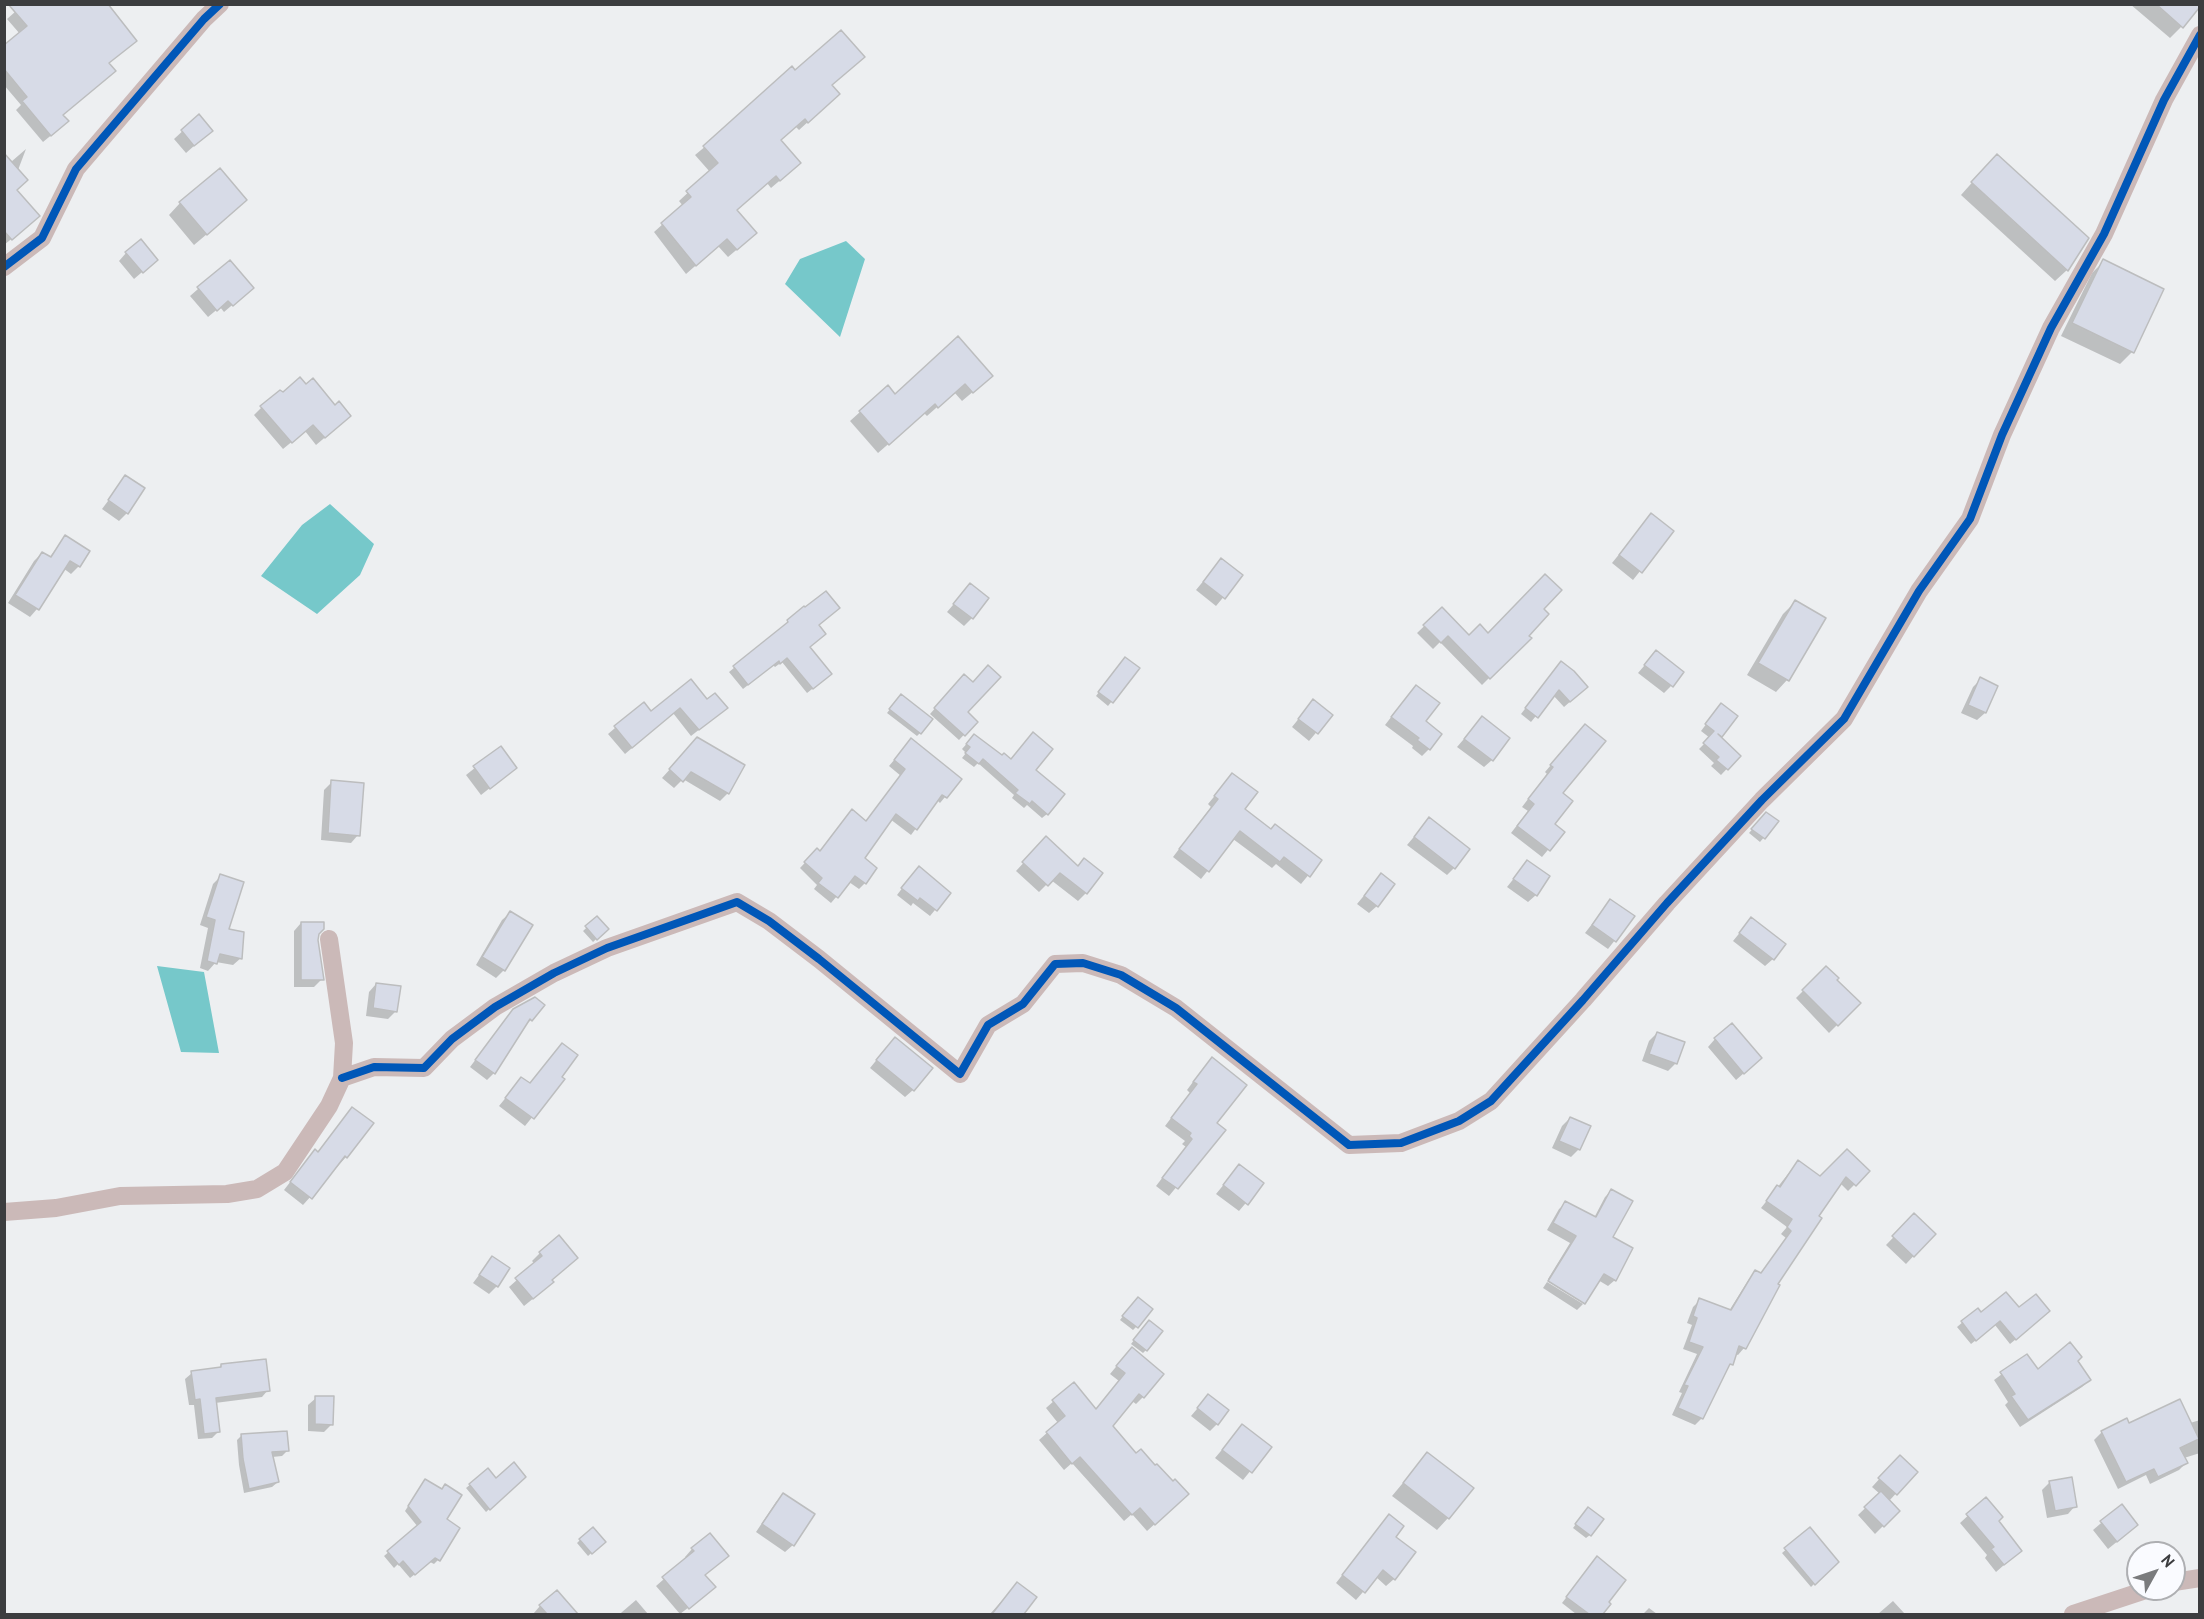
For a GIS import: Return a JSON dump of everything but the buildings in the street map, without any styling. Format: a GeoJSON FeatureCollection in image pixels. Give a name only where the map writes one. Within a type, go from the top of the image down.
{"type":"FeatureCollection","features":[{"type":"Feature","properties":{"kind":"street"},"geometry":{"type":"LineString","coordinates":[[4,267],[42,238],[76,169],[204,19],[220,4]]}},
{"type":"Feature","properties":{"kind":"street"},"geometry":{"type":"LineString","coordinates":[[342,1078],[374,1066],[424,1068],[452,1039],[495,1007],[554,973],[607,948],[737,902],[769,921],[819,959],[960,1074],[988,1025],[1023,1004],[1055,964],[1083,963],[1121,975],[1176,1008],[1349,1144],[1401,1143],[1459,1121],[1491,1101],[1762,800],[1844,719],[1919,591],[1970,519],[2002,435],[2050,328],[2104,234],[2164,100],[2199,35]]}},
{"type":"Feature","properties":{"kind":"street"},"geometry":{"type":"LineString","coordinates":[[4,1212],[56,1208],[120,1196],[227,1194],[257,1189],[285,1172],[329,1106],[342,1078],[344,1043],[329,939]]}},
{"type":"Feature","properties":{"kind":"street"},"geometry":{"type":"LineString","coordinates":[[2073,1614],[2126,1597]]}},
{"type":"Feature","properties":{"kind":"water"},"geometry":{"type":"Polygon","coordinates":[[[846,241],[865,259],[840,337],[785,284],[800,259],[846,241]]]}},
{"type":"Feature","properties":{"kind":"water"},"geometry":{"type":"Polygon","coordinates":[[[330,504],[374,544],[360,575],[317,614],[261,576],[302,525],[330,504]]]}},
{"type":"Feature","properties":{"kind":"water"},"geometry":{"type":"Polygon","coordinates":[[[157,966],[204,972],[219,1053],[181,1052],[157,966]]]}},
{"type":"Feature","properties":{"kind":"cycle path"},"geometry":{"type":"LineString","coordinates":[[4,267],[42,238],[76,169],[204,19],[220,4]]}},
{"type":"Feature","properties":{"kind":"cycle path"},"geometry":{"type":"LineString","coordinates":[[342,1078],[374,1067],[424,1068],[452,1039],[495,1007],[554,973],[607,948],[737,902],[769,921],[819,959],[960,1074],[988,1025],[1023,1004],[1055,964],[1083,963],[1121,975],[1176,1008],[1349,1145],[1401,1143],[1459,1121],[1491,1101],[1762,800],[1844,719],[1919,591],[1970,519],[2002,435],[2051,328],[2104,234],[2164,100],[2200,35]]}}]}
